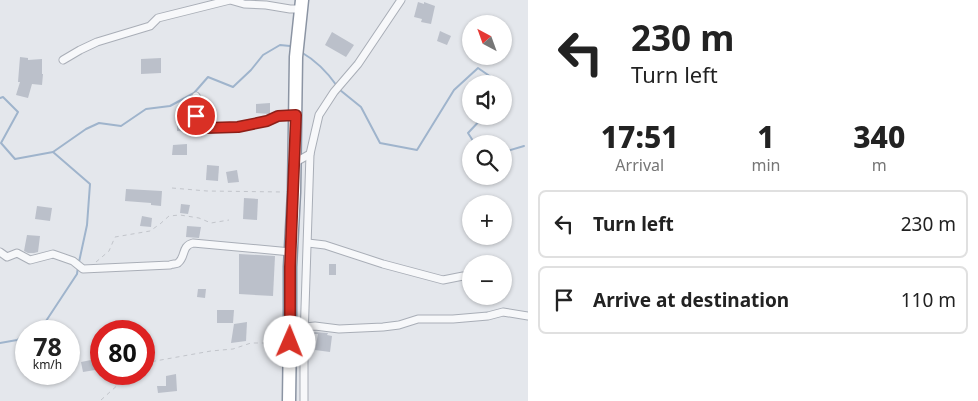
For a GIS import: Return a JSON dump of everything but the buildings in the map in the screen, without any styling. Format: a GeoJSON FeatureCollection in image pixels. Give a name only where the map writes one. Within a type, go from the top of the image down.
{"type":"FeatureCollection","features":[{"type":"Feature","properties":{"kind":"highway"},"geometry":{"type":"LineString","coordinates":[[289,401],[290,267],[294,192],[296,56],[302,4]]}},
{"type":"Feature","properties":{"kind":"street"},"geometry":{"type":"LineString","coordinates":[[63,60],[97,42],[150,26],[158,18],[230,0],[244,4],[290,9],[302,4]]}},
{"type":"Feature","properties":{"kind":"street"},"geometry":{"type":"LineString","coordinates":[[304,401],[310,154],[319,115],[334,92],[358,64],[401,0]]}},
{"type":"Feature","properties":{"kind":"street"},"geometry":{"type":"LineString","coordinates":[[196,96],[201,109],[196,116],[198,123],[206,128],[238,127],[267,121],[278,116],[296,115]]}},
{"type":"Feature","properties":{"kind":"street"},"geometry":{"type":"LineString","coordinates":[[294,163],[310,154]]}},
{"type":"Feature","properties":{"kind":"street"},"geometry":{"type":"LineString","coordinates":[[0,252],[7,257],[17,253],[30,260],[53,254],[74,261],[83,269],[170,265],[177,263],[187,246],[193,243],[291,252]]}},
{"type":"Feature","properties":{"kind":"street"},"geometry":{"type":"LineString","coordinates":[[308,244],[324,245],[443,280],[462,276]]}},
{"type":"Feature","properties":{"kind":"street"},"geometry":{"type":"LineString","coordinates":[[305,327],[315,326],[338,329],[383,327],[399,325],[418,319],[453,319],[488,316],[503,312],[528,316]]}},
{"type":"Feature","properties":{"kind":"path"},"geometry":{"type":"LineString","coordinates":[[172,188],[207,192],[294,192]]}},
{"type":"Feature","properties":{"kind":"path"},"geometry":{"type":"LineString","coordinates":[[83,269],[92,265],[109,251],[115,237],[150,231],[169,216],[180,214],[211,223],[229,220]]}},
{"type":"Feature","properties":{"kind":"path"},"geometry":{"type":"LineString","coordinates":[[155,361],[233,349],[251,343],[271,343],[290,329]]}},
{"type":"Feature","properties":{"kind":"path"},"geometry":{"type":"LineString","coordinates":[[101,400],[118,385]]}},
{"type":"Feature","properties":{"kind":"waterway"},"geometry":{"type":"LineString","coordinates":[[0,98],[3,97],[18,112],[1,143],[15,159],[53,152],[86,129],[99,123],[121,126],[146,109],[170,106],[194,93],[208,77],[233,87],[251,70],[263,55],[280,45],[292,47]]}},
{"type":"Feature","properties":{"kind":"waterway"},"geometry":{"type":"LineString","coordinates":[[301,52],[321,67],[337,86]]}},
{"type":"Feature","properties":{"kind":"waterway"},"geometry":{"type":"LineString","coordinates":[[470,75],[478,68],[488,75]]}},
{"type":"Feature","properties":{"kind":"waterway"},"geometry":{"type":"LineString","coordinates":[[340,90],[361,107],[380,143],[417,150],[454,90],[462,83]]}},
{"type":"Feature","properties":{"kind":"waterway"},"geometry":{"type":"LineString","coordinates":[[469,135],[468,133],[476,125]]}},
{"type":"Feature","properties":{"kind":"waterway"},"geometry":{"type":"LineString","coordinates":[[512,150],[524,146]]}},
{"type":"Feature","properties":{"kind":"waterway"},"geometry":{"type":"LineString","coordinates":[[53,152],[90,184],[87,225],[79,262]]}},
{"type":"Feature","properties":{"kind":"waterway"},"geometry":{"type":"LineString","coordinates":[[47,320],[77,274],[78,267]]}},
{"type":"Feature","properties":{"kind":"waterway"},"geometry":{"type":"LineString","coordinates":[[0,343],[15,340]]}},
{"type":"Feature","properties":{"kind":"route"},"geometry":{"type":"LineString","coordinates":[[196,116],[198,123],[206,128],[217,128],[238,127],[267,121],[278,116],[296,115],[290,267],[290,342]]}}]}
